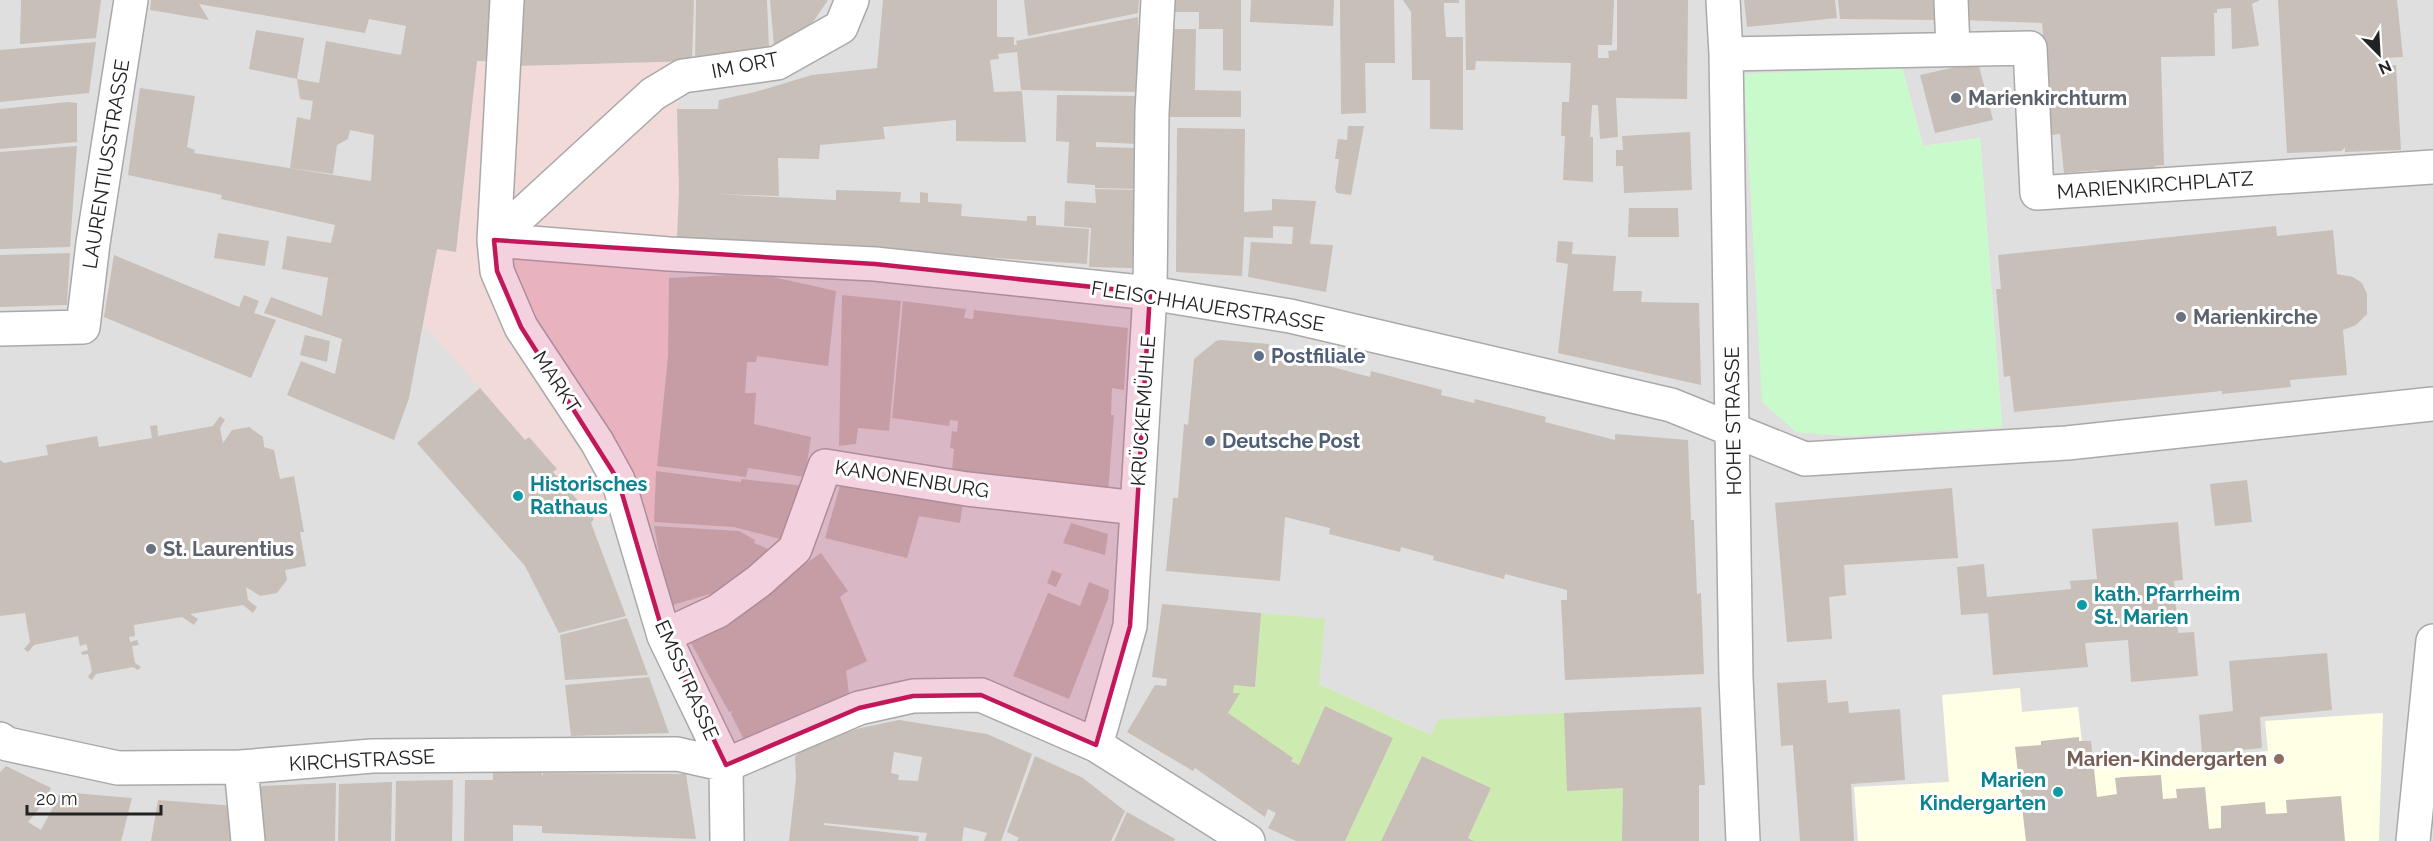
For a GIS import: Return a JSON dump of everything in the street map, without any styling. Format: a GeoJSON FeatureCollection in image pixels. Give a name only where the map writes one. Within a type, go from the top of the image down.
{"type":"FeatureCollection","features":[{"type":"Feature","properties":{"kind":"street","name":"LAURENTIUSSTRASSE"},"geometry":{"type":"LineString","coordinates":[[0,329],[83,327],[131,0]]}},
{"type":"Feature","properties":{"kind":"street","name":"MARKT"},"geometry":{"type":"LineString","coordinates":[[507,0],[494,240],[497,271],[521,327],[597,442],[618,480],[631,520]]}},
{"type":"Feature","properties":{"kind":"street","name":"IM ORT"},"geometry":{"type":"LineString","coordinates":[[494,240],[653,94],[683,76],[777,63],[841,27],[852,0]]}},
{"type":"Feature","properties":{"kind":"street","name":"KRÜCKEMÜHLE"},"geometry":{"type":"LineString","coordinates":[[1095,745],[1130,627],[1150,293],[1152,112],[1158,0]]}},
{"type":"Feature","properties":{"kind":"street","name":"HOHE STRASSE"},"geometry":{"type":"LineString","coordinates":[[1723,0],[1726,54],[1737,678],[1743,841]]}},
{"type":"Feature","properties":{"kind":"street"},"geometry":{"type":"LineString","coordinates":[[1951,0],[1953,49]]}},
{"type":"Feature","properties":{"kind":"street","name":"MARIENKIRCHPLATZ"},"geometry":{"type":"LineString","coordinates":[[1726,54],[2030,48],[2037,193],[2433,167]]}},
{"type":"Feature","properties":{"kind":"street","name":"FLEISCHHAUERSTRASSE"},"geometry":{"type":"LineString","coordinates":[[494,240],[669,254],[875,264],[1150,293],[1290,316],[1671,405],[1733,432]]}},
{"type":"Feature","properties":{"kind":"street"},"geometry":{"type":"LineString","coordinates":[[1733,432],[1805,459],[2067,443],[2433,404]]}},
{"type":"Feature","properties":{"kind":"street","name":"KANONENBURG"},"geometry":{"type":"LineString","coordinates":[[664,636],[718,611],[759,581],[795,549],[825,466],[968,489],[1137,508]]}},
{"type":"Feature","properties":{"kind":"street","name":"EMSSTRASSE"},"geometry":{"type":"LineString","coordinates":[[631,520],[664,636],[726,765],[727,841]]}},
{"type":"Feature","properties":{"kind":"street"},"geometry":{"type":"LineString","coordinates":[[2413,841],[2433,641]]}},
{"type":"Feature","properties":{"kind":"street"},"geometry":{"type":"LineString","coordinates":[[726,765],[859,708],[913,696],[981,695],[1095,745],[1248,841]]}},
{"type":"Feature","properties":{"kind":"street","name":"KIRCHSTRASSE"},"geometry":{"type":"LineString","coordinates":[[0,739],[7,744],[118,768],[241,767],[372,756],[677,754],[726,765]]}},
{"type":"Feature","properties":{"kind":"street"},"geometry":{"type":"LineString","coordinates":[[241,767],[248,841]]}},
{"type":"Feature","properties":{"kind":"highlighted area"},"geometry":{"type":"Polygon","coordinates":[[[494,240],[875,264],[1150,293],[1130,626],[1096,745],[981,695],[913,696],[859,708],[726,765],[664,636],[618,480],[521,327],[497,271],[494,240]]]}},
{"type":"Feature","properties":{"kind":"shaded area"},"geometry":{"type":"Polygon","coordinates":[[[0,0],[2433,0],[2433,841],[1622,841],[1564,716],[1431,735],[1319,684],[1262,613],[1255,687],[1240,693],[1299,764],[1325,706],[1393,738],[1345,841],[0,841],[0,0]],[[1902,67],[1796,432],[1848,436],[2002,427],[1980,138],[1923,146],[1902,67]]]}},
{"type":"Feature","properties":{"kind":"shaded area"},"geometry":{"type":"Polygon","coordinates":[[[477,61],[503,66],[692,61],[683,76],[677,109],[679,192],[677,238],[669,254],[668,356],[654,522],[594,519],[553,472],[557,469],[529,437],[525,440],[423,323],[437,249],[456,251],[477,61]]]}},
{"type":"Feature","properties":{"kind":"shaded area","name":"Marien-Kindergarten"},"geometry":{"type":"Polygon","coordinates":[[[2020,688],[2022,712],[2078,707],[2085,768],[2268,751],[2265,721],[2383,713],[2379,841],[1858,841],[1854,787],[1949,782],[1942,695],[2020,688]]]}},
{"type":"Feature","properties":{"kind":"green space"},"geometry":{"type":"Polygon","coordinates":[[[1902,67],[1923,146],[1980,138],[2002,427],[1848,436],[1796,432],[1762,402],[1744,74],[1902,67]]]}},
{"type":"Feature","properties":{"kind":"green space"},"geometry":{"type":"Polygon","coordinates":[[[1261,613],[1325,619],[1319,684],[1431,735],[1439,719],[1564,713],[1623,788],[1622,841],[1474,841],[1468,838],[1491,788],[1422,756],[1381,841],[1345,841],[1393,738],[1325,706],[1299,765],[1228,713],[1239,693],[1233,693],[1234,685],[1255,687],[1261,613]]]}},
{"type":"Feature","properties":{"kind":"building"},"geometry":{"type":"Polygon","coordinates":[[[21,0],[101,0],[96,38],[20,44],[21,0]]]}},
{"type":"Feature","properties":{"kind":"building"},"geometry":{"type":"Polygon","coordinates":[[[151,0],[490,0],[486,61],[477,61],[456,252],[437,249],[409,398],[394,440],[287,395],[301,361],[335,374],[342,339],[264,313],[271,297],[322,316],[328,278],[335,279],[282,269],[287,236],[331,243],[335,225],[221,199],[222,195],[128,175],[140,88],[195,96],[187,147],[195,150],[194,153],[371,181],[374,135],[350,130],[348,139],[337,145],[333,174],[290,168],[297,117],[310,120],[313,101],[300,99],[297,79],[319,83],[326,41],[401,55],[406,26],[369,19],[365,33],[199,4],[209,20],[150,10],[151,0]]]}},
{"type":"Feature","properties":{"kind":"building"},"geometry":{"type":"Polygon","coordinates":[[[515,0],[694,0],[692,61],[516,66],[515,0]]]}},
{"type":"Feature","properties":{"kind":"building"},"geometry":{"type":"Polygon","coordinates":[[[696,0],[767,0],[769,48],[695,61],[696,0]]]}},
{"type":"Feature","properties":{"kind":"building"},"geometry":{"type":"Polygon","coordinates":[[[770,0],[828,0],[813,22],[774,46],[770,0]]]}},
{"type":"Feature","properties":{"kind":"building"},"geometry":{"type":"Polygon","coordinates":[[[883,0],[997,0],[997,37],[1014,37],[1014,45],[1017,45],[1016,41],[1138,17],[1138,92],[1021,90],[1017,52],[998,54],[999,59],[990,60],[994,92],[1022,91],[1026,142],[956,141],[956,120],[883,127],[885,139],[820,145],[819,159],[778,158],[779,196],[713,194],[836,200],[836,190],[901,192],[900,202],[920,203],[920,192],[928,193],[928,202],[962,204],[961,216],[1027,221],[1027,216],[1036,216],[1036,225],[1089,229],[1087,264],[677,238],[679,192],[677,109],[718,109],[719,100],[812,75],[877,68],[883,0]]]}},
{"type":"Feature","properties":{"kind":"building"},"geometry":{"type":"Polygon","coordinates":[[[1024,0],[1139,0],[1138,13],[1028,36],[1024,0]]]}},
{"type":"Feature","properties":{"kind":"building"},"geometry":{"type":"Polygon","coordinates":[[[1171,0],[1241,0],[1241,71],[1223,70],[1223,29],[1199,29],[1199,12],[1171,12],[1171,0]]]}},
{"type":"Feature","properties":{"kind":"building"},"geometry":{"type":"Polygon","coordinates":[[[1251,0],[1334,0],[1333,26],[1250,22],[1251,0]]]}},
{"type":"Feature","properties":{"kind":"building"},"geometry":{"type":"Polygon","coordinates":[[[1340,0],[1394,0],[1395,63],[1365,63],[1366,113],[1341,114],[1340,0]]]}},
{"type":"Feature","properties":{"kind":"building"},"geometry":{"type":"Polygon","coordinates":[[[1403,0],[1459,0],[1459,3],[1444,3],[1444,10],[1446,37],[1463,37],[1463,130],[1430,129],[1430,80],[1412,80],[1411,12],[1403,0]]]}},
{"type":"Feature","properties":{"kind":"building"},"geometry":{"type":"Polygon","coordinates":[[[1465,0],[1614,0],[1612,45],[1598,45],[1598,58],[1609,58],[1608,51],[1617,50],[1617,0],[1688,0],[1687,99],[1616,98],[1618,137],[1600,139],[1598,105],[1592,105],[1590,137],[1593,137],[1593,182],[1563,180],[1565,136],[1561,136],[1562,102],[1569,102],[1571,63],[1476,61],[1475,70],[1466,70],[1465,0]]]}},
{"type":"Feature","properties":{"kind":"building"},"geometry":{"type":"Polygon","coordinates":[[[1744,0],[1835,0],[1837,18],[1747,27],[1744,0]]]}},
{"type":"Feature","properties":{"kind":"building"},"geometry":{"type":"Polygon","coordinates":[[[1838,0],[1937,0],[1938,20],[1840,19],[1838,0]]]}},
{"type":"Feature","properties":{"kind":"building"},"geometry":{"type":"Polygon","coordinates":[[[1962,0],[2260,0],[2252,4],[2259,46],[2232,49],[2231,8],[2217,9],[2217,13],[2214,13],[2215,56],[2161,57],[2164,165],[2155,166],[2155,171],[2098,175],[2099,170],[2064,173],[2060,134],[2052,135],[2042,23],[1963,20],[1962,0]]]}},
{"type":"Feature","properties":{"kind":"building"},"geometry":{"type":"Polygon","coordinates":[[[2278,0],[2397,0],[2403,57],[2386,58],[2387,66],[2396,65],[2401,150],[2345,152],[2345,147],[2342,151],[2287,153],[2278,0]]]}},
{"type":"Feature","properties":{"kind":"building"},"geometry":{"type":"Polygon","coordinates":[[[1170,29],[1196,29],[1195,90],[1241,91],[1241,117],[1169,117],[1170,29]]]}},
{"type":"Feature","properties":{"kind":"building"},"geometry":{"type":"Polygon","coordinates":[[[256,30],[304,38],[297,79],[249,69],[256,30]]]}},
{"type":"Feature","properties":{"kind":"building"},"geometry":{"type":"Polygon","coordinates":[[[96,42],[89,93],[0,102],[0,50],[96,42]]]}},
{"type":"Feature","properties":{"kind":"building","name":"Marienkirchturm"},"geometry":{"type":"Polygon","coordinates":[[[1978,62],[1993,120],[1935,133],[1920,75],[1978,62]]]}},
{"type":"Feature","properties":{"kind":"building"},"geometry":{"type":"Polygon","coordinates":[[[1057,95],[1139,96],[1138,144],[1096,142],[1096,147],[1137,148],[1137,189],[1095,188],[1095,185],[1067,183],[1069,142],[1056,141],[1057,95]]]}},
{"type":"Feature","properties":{"kind":"building"},"geometry":{"type":"Polygon","coordinates":[[[77,103],[77,142],[0,149],[0,109],[77,103]]]}},
{"type":"Feature","properties":{"kind":"building"},"geometry":{"type":"Polygon","coordinates":[[[1348,126],[1364,126],[1351,195],[1337,193],[1335,189],[1339,159],[1335,159],[1338,139],[1347,140],[1348,126]]]}},
{"type":"Feature","properties":{"kind":"building"},"geometry":{"type":"Polygon","coordinates":[[[1177,128],[1245,129],[1244,212],[1272,210],[1272,199],[1316,201],[1310,244],[1333,245],[1326,292],[1248,277],[1251,242],[1292,244],[1293,227],[1273,226],[1273,238],[1244,237],[1242,276],[1176,272],[1177,128]]]}},
{"type":"Feature","properties":{"kind":"building"},"geometry":{"type":"Polygon","coordinates":[[[1690,132],[1692,190],[1624,193],[1623,166],[1616,166],[1616,150],[1623,150],[1622,136],[1690,132]]]}},
{"type":"Feature","properties":{"kind":"building"},"geometry":{"type":"Polygon","coordinates":[[[77,146],[70,247],[0,249],[0,152],[77,146]]]}},
{"type":"Feature","properties":{"kind":"building"},"geometry":{"type":"Polygon","coordinates":[[[1095,189],[1137,190],[1132,268],[1089,267],[1091,228],[1064,226],[1065,201],[1096,203],[1095,189]]]}},
{"type":"Feature","properties":{"kind":"building"},"geometry":{"type":"Polygon","coordinates":[[[1629,208],[1678,208],[1679,237],[1628,237],[1629,208]]]}},
{"type":"Feature","properties":{"kind":"building","name":"Marienkirche"},"geometry":{"type":"Polygon","coordinates":[[[2276,226],[2277,236],[2333,230],[2337,274],[2353,277],[2362,283],[2367,294],[2367,314],[2356,325],[2343,330],[2347,375],[2290,380],[2291,387],[2222,394],[2222,391],[2014,412],[2010,376],[2004,377],[1996,289],[2001,289],[1998,255],[2276,226]]]}},
{"type":"Feature","properties":{"kind":"building"},"geometry":{"type":"Polygon","coordinates":[[[218,233],[269,241],[265,266],[214,258],[218,233]]]}},
{"type":"Feature","properties":{"kind":"building"},"geometry":{"type":"Polygon","coordinates":[[[1558,241],[1573,242],[1572,254],[1616,256],[1613,291],[1642,291],[1641,302],[1699,303],[1701,385],[1558,353],[1568,264],[1556,262],[1558,241]]]}},
{"type":"Feature","properties":{"kind":"building"},"geometry":{"type":"Polygon","coordinates":[[[70,253],[67,305],[0,307],[0,255],[70,253]]]}},
{"type":"Feature","properties":{"kind":"building"},"geometry":{"type":"Polygon","coordinates":[[[114,255],[239,307],[244,295],[259,301],[254,313],[276,320],[251,378],[104,317],[114,255]]]}},
{"type":"Feature","properties":{"kind":"building"},"geometry":{"type":"Polygon","coordinates":[[[728,275],[773,277],[836,291],[828,366],[757,356],[756,362],[747,362],[745,393],[756,393],[754,424],[811,437],[805,477],[748,468],[746,477],[657,466],[668,356],[669,278],[728,275]]]}},
{"type":"Feature","properties":{"kind":"building"},"geometry":{"type":"Polygon","coordinates":[[[842,295],[901,301],[889,431],[858,428],[856,444],[839,446],[842,295]]]}},
{"type":"Feature","properties":{"kind":"building"},"geometry":{"type":"Polygon","coordinates":[[[903,301],[966,309],[964,318],[973,319],[974,310],[1128,328],[1124,390],[1112,388],[1111,415],[1114,415],[1108,494],[952,471],[954,449],[950,448],[952,431],[957,432],[958,421],[950,420],[949,426],[892,418],[903,301]]]}},
{"type":"Feature","properties":{"kind":"building"},"geometry":{"type":"Polygon","coordinates":[[[305,335],[330,341],[327,362],[300,355],[305,335]]]}},
{"type":"Feature","properties":{"kind":"building"},"geometry":{"type":"Polygon","coordinates":[[[1216,341],[1269,344],[1268,350],[1370,377],[1371,371],[1442,390],[1441,395],[1474,403],[1475,399],[1546,417],[1545,422],[1615,440],[1615,434],[1688,440],[1697,594],[1701,593],[1704,674],[1565,680],[1561,600],[1567,600],[1567,590],[1505,574],[1504,579],[1433,560],[1434,556],[1401,547],[1400,552],[1329,534],[1330,528],[1285,517],[1280,581],[1166,571],[1173,498],[1178,498],[1184,424],[1188,425],[1194,359],[1216,341]]]}},
{"type":"Feature","properties":{"kind":"building","name":"Historisches Rathaus"},"geometry":{"type":"Polygon","coordinates":[[[480,388],[525,440],[529,437],[557,469],[553,472],[594,519],[591,523],[626,616],[559,633],[525,566],[417,443],[480,388]]]}},
{"type":"Feature","properties":{"kind":"building","name":"St. Laurentius"},"geometry":{"type":"Polygon","coordinates":[[[220,416],[225,420],[220,428],[223,443],[232,430],[249,427],[263,437],[264,447],[274,450],[280,479],[294,476],[304,532],[300,532],[306,566],[285,570],[287,580],[277,593],[260,596],[246,587],[248,600],[257,607],[253,613],[243,605],[190,614],[198,619],[194,625],[182,617],[134,625],[135,636],[129,637],[130,642],[137,640],[139,645],[132,646],[135,663],[141,667],[138,670],[133,667],[96,674],[92,680],[88,677],[92,671],[88,654],[82,655],[81,652],[88,650],[86,644],[80,646],[78,636],[34,645],[28,652],[24,649],[30,642],[25,613],[0,616],[0,460],[4,463],[48,455],[46,445],[97,436],[99,447],[152,438],[150,426],[157,425],[158,436],[213,426],[220,416]]]}},
{"type":"Feature","properties":{"kind":"building"},"geometry":{"type":"Polygon","coordinates":[[[656,471],[741,482],[741,479],[805,486],[780,539],[734,527],[654,522],[656,471]]]}},
{"type":"Feature","properties":{"kind":"building"},"geometry":{"type":"Polygon","coordinates":[[[842,479],[963,502],[960,523],[919,516],[907,558],[825,538],[842,479]]]}},
{"type":"Feature","properties":{"kind":"building"},"geometry":{"type":"Polygon","coordinates":[[[2247,480],[2252,522],[2215,526],[2210,484],[2247,480]]]}},
{"type":"Feature","properties":{"kind":"building"},"geometry":{"type":"Polygon","coordinates":[[[1952,488],[1958,558],[1844,565],[1846,595],[1829,597],[1832,639],[1787,642],[1775,503],[1952,488]]]}},
{"type":"Feature","properties":{"kind":"building","name":"kath. Pfarrheim St. Marien"},"geometry":{"type":"Polygon","coordinates":[[[2178,522],[2183,580],[2174,581],[2178,633],[2194,632],[2198,676],[2131,682],[2128,640],[2085,643],[2088,667],[1993,675],[1988,613],[1961,615],[1957,567],[1984,564],[1987,597],[2071,589],[2070,581],[2097,579],[2092,529],[2178,522]]]}},
{"type":"Feature","properties":{"kind":"building"},"geometry":{"type":"Polygon","coordinates":[[[1071,523],[1108,534],[1105,555],[1063,543],[1071,523]]]}},
{"type":"Feature","properties":{"kind":"building"},"geometry":{"type":"Polygon","coordinates":[[[654,526],[739,531],[755,540],[754,543],[773,551],[734,587],[669,606],[654,526]]]}},
{"type":"Feature","properties":{"kind":"building"},"geometry":{"type":"Polygon","coordinates":[[[821,553],[848,591],[840,597],[867,661],[846,671],[850,700],[745,742],[731,714],[733,711],[729,712],[691,643],[821,553]]]}},
{"type":"Feature","properties":{"kind":"building"},"geometry":{"type":"Polygon","coordinates":[[[1052,570],[1062,574],[1056,587],[1047,583],[1052,570]]]}},
{"type":"Feature","properties":{"kind":"building"},"geometry":{"type":"Polygon","coordinates":[[[1089,582],[1109,590],[1108,599],[1069,699],[1013,676],[1048,593],[1080,606],[1089,582]]]}},
{"type":"Feature","properties":{"kind":"building"},"geometry":{"type":"Polygon","coordinates":[[[1162,604],[1261,613],[1255,687],[1234,685],[1233,693],[1240,693],[1228,713],[1293,758],[1291,761],[1299,765],[1325,706],[1393,738],[1345,841],[1296,841],[1268,828],[1276,813],[1268,809],[1265,817],[1195,768],[1193,771],[1127,732],[1155,685],[1166,686],[1167,679],[1152,677],[1162,604]]]}},
{"type":"Feature","properties":{"kind":"building"},"geometry":{"type":"Polygon","coordinates":[[[627,618],[648,675],[565,680],[560,635],[627,618]]]}},
{"type":"Feature","properties":{"kind":"building"},"geometry":{"type":"Polygon","coordinates":[[[2327,653],[2332,710],[2260,717],[2262,748],[2202,754],[2199,715],[2233,711],[2229,661],[2327,653]]]}},
{"type":"Feature","properties":{"kind":"building"},"geometry":{"type":"Polygon","coordinates":[[[649,677],[669,733],[571,736],[565,685],[649,677]]]}},
{"type":"Feature","properties":{"kind":"building"},"geometry":{"type":"Polygon","coordinates":[[[1826,680],[1828,703],[1848,701],[1849,713],[1900,709],[1905,780],[1851,784],[1854,841],[1800,841],[1793,745],[1781,746],[1777,683],[1826,680]]]}},
{"type":"Feature","properties":{"kind":"building"},"geometry":{"type":"Polygon","coordinates":[[[1701,707],[1705,785],[1699,785],[1699,841],[1622,841],[1623,788],[1567,791],[1564,713],[1701,707]]]}},
{"type":"Feature","properties":{"kind":"building"},"geometry":{"type":"Polygon","coordinates":[[[899,720],[987,734],[1032,754],[1001,841],[984,841],[987,833],[964,827],[962,841],[925,841],[927,833],[824,823],[824,825],[919,836],[918,841],[789,841],[796,779],[795,757],[803,745],[861,728],[899,720]],[[894,752],[891,773],[899,775],[898,780],[918,781],[922,757],[894,752]]]}},
{"type":"Feature","properties":{"kind":"building","name":"Marien Kindergarten"},"geometry":{"type":"Polygon","coordinates":[[[2079,737],[2079,741],[2091,741],[2097,797],[2117,794],[2115,778],[2123,777],[2161,775],[2163,799],[2177,798],[2176,789],[2205,787],[2209,829],[2221,828],[2221,806],[2265,802],[2266,814],[2287,813],[2286,800],[2341,796],[2345,841],[2026,841],[2015,747],[2041,745],[2041,741],[2079,737]]]}},
{"type":"Feature","properties":{"kind":"building"},"geometry":{"type":"Polygon","coordinates":[[[1035,756],[1083,778],[1125,811],[1111,841],[1017,841],[1019,838],[1007,832],[1035,756]]]}},
{"type":"Feature","properties":{"kind":"building"},"geometry":{"type":"Polygon","coordinates":[[[1422,756],[1491,788],[1468,838],[1474,841],[1381,841],[1422,756]]]}},
{"type":"Feature","properties":{"kind":"building"},"geometry":{"type":"Polygon","coordinates":[[[6,766],[51,788],[43,804],[28,822],[41,830],[61,792],[132,798],[121,841],[0,841],[0,772],[6,766]]]}},
{"type":"Feature","properties":{"kind":"building"},"geometry":{"type":"Polygon","coordinates":[[[493,772],[541,773],[543,776],[543,773],[686,774],[696,839],[542,833],[542,826],[513,825],[513,841],[464,841],[465,780],[493,780],[493,772]]]}},
{"type":"Feature","properties":{"kind":"building"},"geometry":{"type":"Polygon","coordinates":[[[453,780],[452,841],[395,841],[396,781],[453,780]]]}},
{"type":"Feature","properties":{"kind":"building"},"geometry":{"type":"Polygon","coordinates":[[[392,782],[391,841],[338,841],[339,784],[392,782]]]}},
{"type":"Feature","properties":{"kind":"building"},"geometry":{"type":"Polygon","coordinates":[[[336,783],[335,841],[261,841],[261,786],[336,783]]]}},
{"type":"Feature","properties":{"kind":"building"},"geometry":{"type":"Polygon","coordinates":[[[158,800],[235,806],[232,841],[151,841],[158,800]]]}},
{"type":"Feature","properties":{"kind":"building"},"geometry":{"type":"Polygon","coordinates":[[[1127,812],[1175,839],[1174,841],[1114,841],[1127,812]]]}},
{"type":"Feature","properties":{"kind":"place","name":"Marienkirchturm"},"geometry":{"type":"Point","coordinates":[1956,98]}},
{"type":"Feature","properties":{"kind":"place","name":"Marienkirche"},"geometry":{"type":"Point","coordinates":[2181,317]}},
{"type":"Feature","properties":{"kind":"place","name":"Postfiliale"},"geometry":{"type":"Point","coordinates":[1259,356]}},
{"type":"Feature","properties":{"kind":"place","name":"Deutsche Post"},"geometry":{"type":"Point","coordinates":[1210,441]}},
{"type":"Feature","properties":{"kind":"place","name":"Historisches Rathaus"},"geometry":{"type":"Point","coordinates":[518,496]}},
{"type":"Feature","properties":{"kind":"place","name":"St. Laurentius"},"geometry":{"type":"Point","coordinates":[151,549]}},
{"type":"Feature","properties":{"kind":"place","name":"kath. Pfarrheim St. Marien"},"geometry":{"type":"Point","coordinates":[2082,605]}},
{"type":"Feature","properties":{"kind":"place","name":"Marien-Kindergarten"},"geometry":{"type":"Point","coordinates":[2279,759]}},
{"type":"Feature","properties":{"kind":"place","name":"Marien Kindergarten"},"geometry":{"type":"Point","coordinates":[2058,792]}}]}
